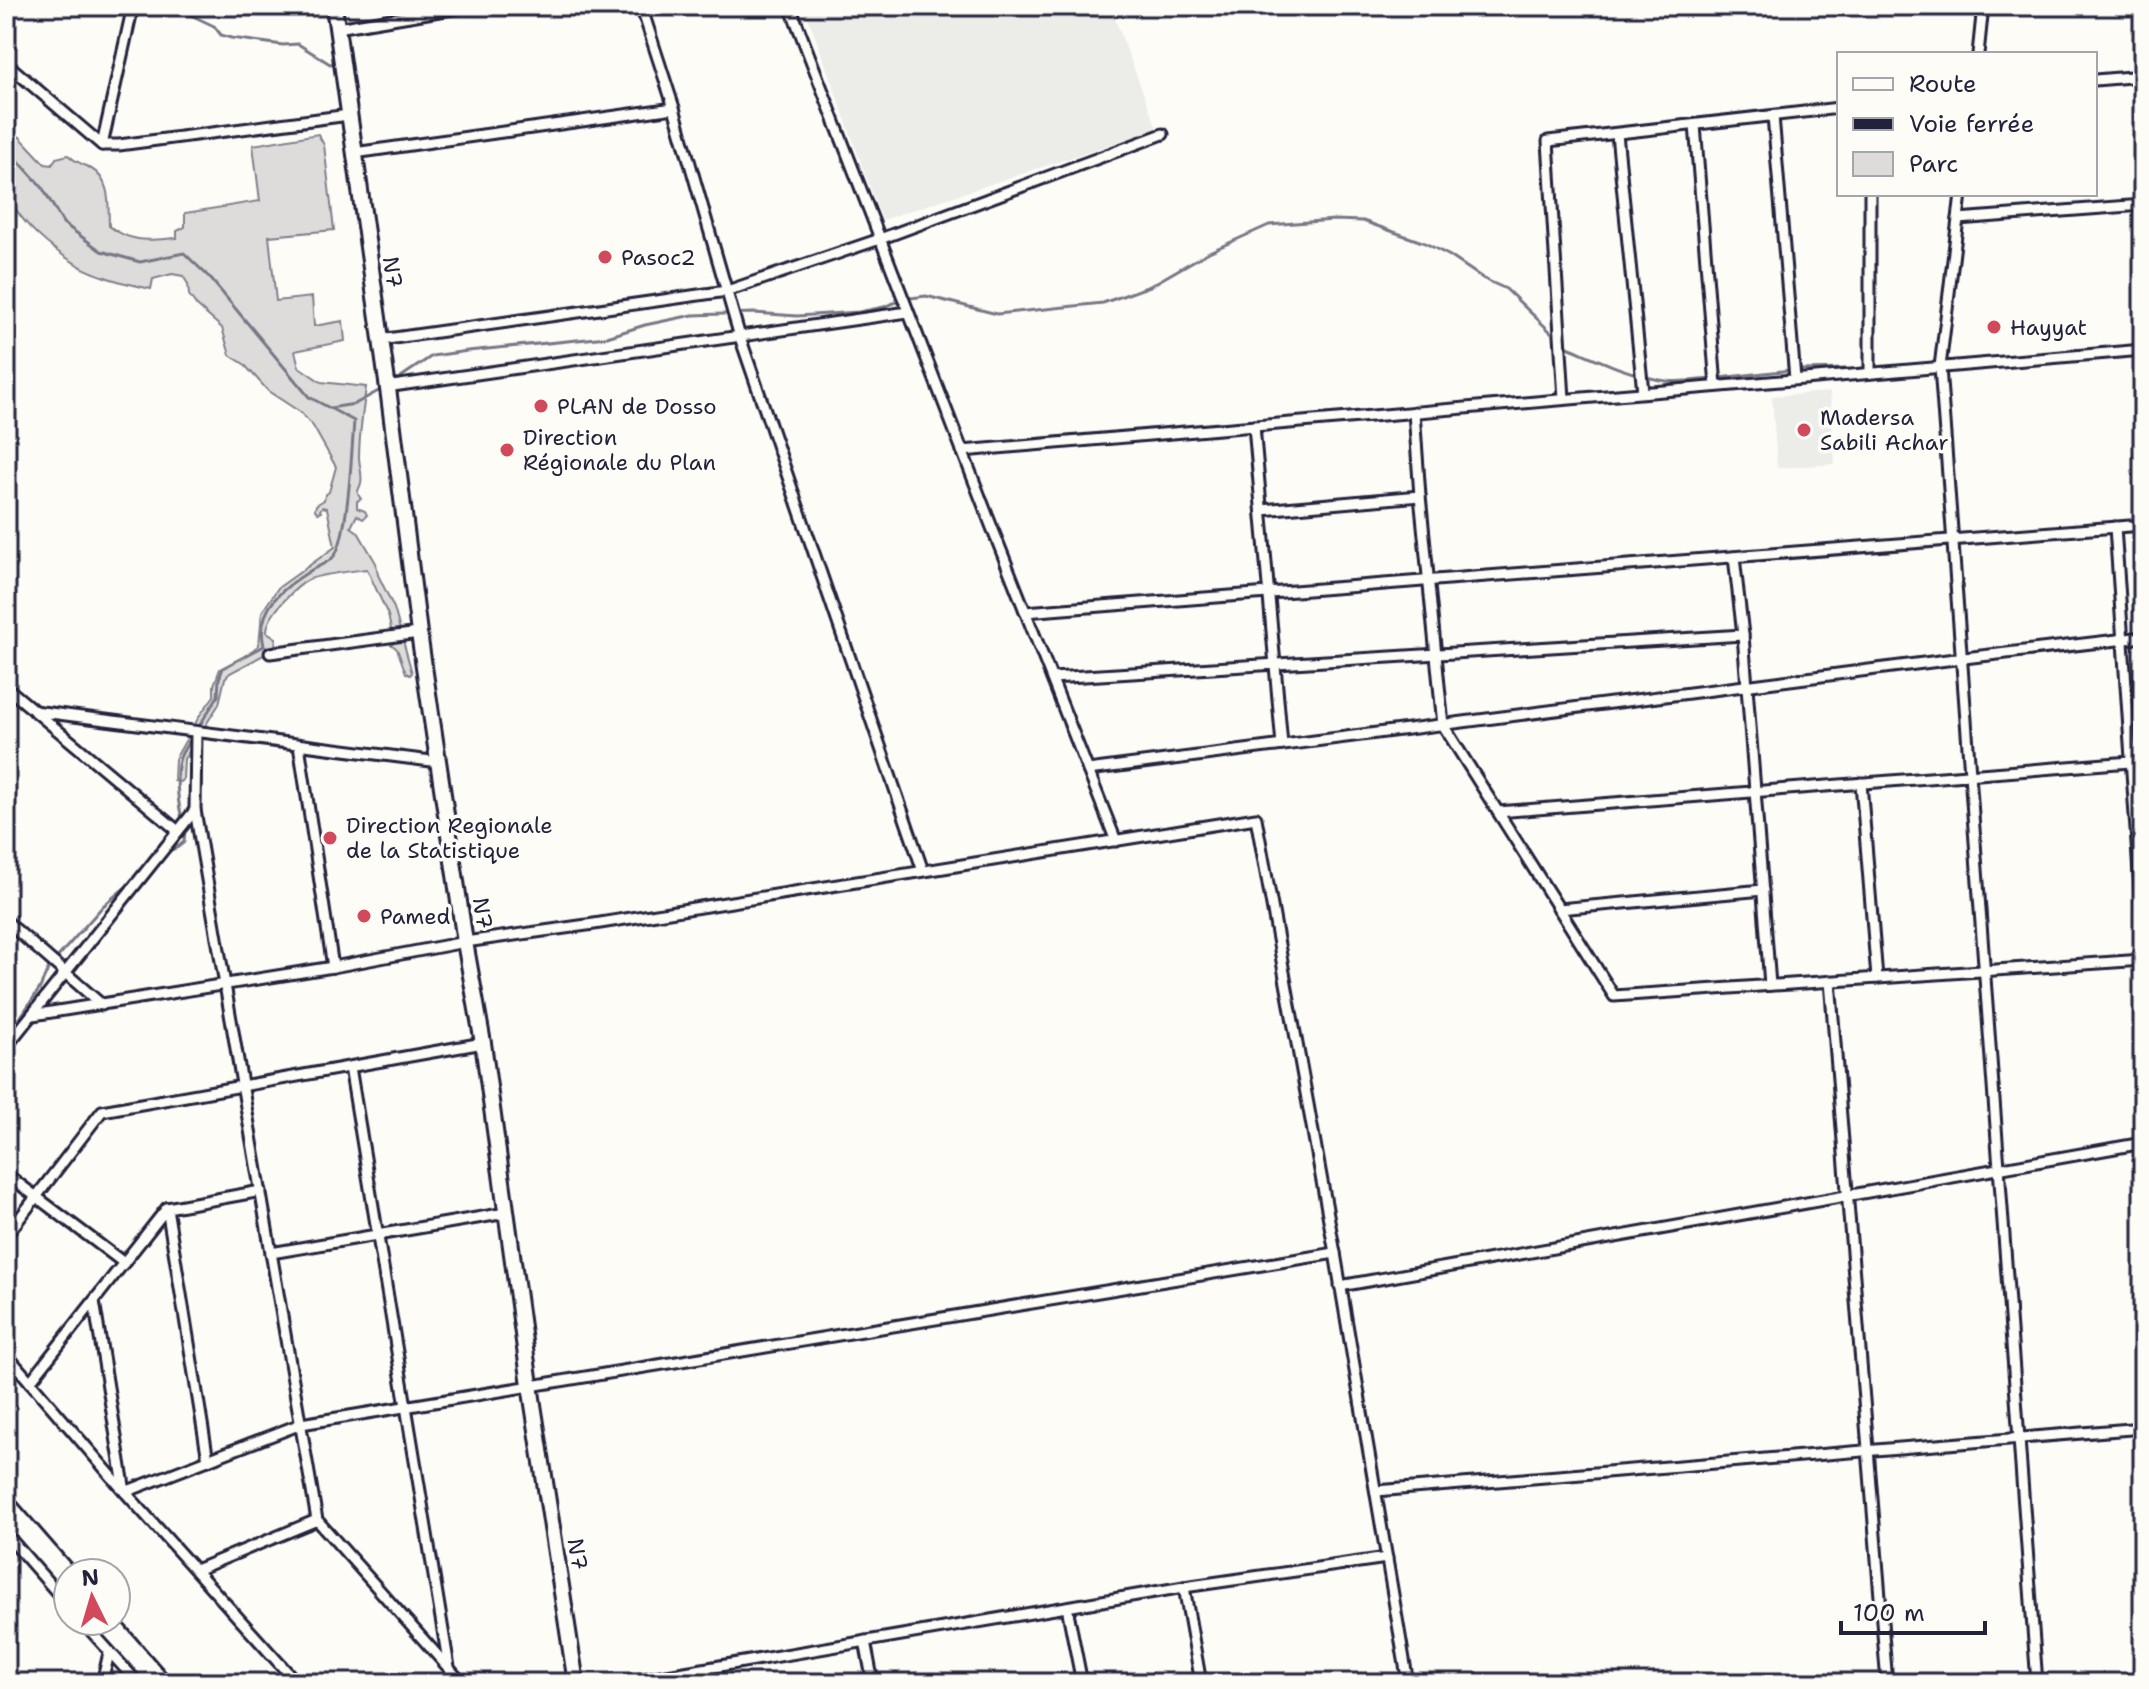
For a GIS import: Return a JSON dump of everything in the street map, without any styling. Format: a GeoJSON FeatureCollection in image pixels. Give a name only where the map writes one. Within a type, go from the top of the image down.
{"type":"FeatureCollection","features":[{"type":"Feature","properties":{"kind":"main road","name":"N7"},"geometry":{"type":"LineString","coordinates":[[334,6],[419,633],[483,1043],[530,1385],[576,1683]]}},
{"type":"Feature","properties":{"kind":"street"},"geometry":{"type":"LineString","coordinates":[[102,145],[133,6]]}},
{"type":"Feature","properties":{"kind":"street"},"geometry":{"type":"LineString","coordinates":[[337,28],[470,6]]}},
{"type":"Feature","properties":{"kind":"street"},"geometry":{"type":"LineString","coordinates":[[641,6],[740,337],[923,871]]}},
{"type":"Feature","properties":{"kind":"street"},"geometry":{"type":"LineString","coordinates":[[790,6],[1116,841]]}},
{"type":"Feature","properties":{"kind":"street"},"geometry":{"type":"LineString","coordinates":[[1978,52],[1983,6]]}},
{"type":"Feature","properties":{"kind":"street"},"geometry":{"type":"LineString","coordinates":[[6,63],[102,145],[349,115]]}},
{"type":"Feature","properties":{"kind":"street"},"geometry":{"type":"LineString","coordinates":[[2097,80],[2143,76]]}},
{"type":"Feature","properties":{"kind":"street"},"geometry":{"type":"LineString","coordinates":[[354,153],[674,108]]}},
{"type":"Feature","properties":{"kind":"street"},"geometry":{"type":"LineString","coordinates":[[1564,399],[1548,141],[1837,108]]}},
{"type":"Feature","properties":{"kind":"street"},"geometry":{"type":"LineString","coordinates":[[1773,116],[1795,379]]}},
{"type":"Feature","properties":{"kind":"street"},"geometry":{"type":"LineString","coordinates":[[1695,125],[1716,386]]}},
{"type":"Feature","properties":{"kind":"street"},"geometry":{"type":"LineString","coordinates":[[380,340],[727,291],[880,239],[1163,134]]}},
{"type":"Feature","properties":{"kind":"street"},"geometry":{"type":"LineString","coordinates":[[1617,134],[1643,392]]}},
{"type":"Feature","properties":{"kind":"street"},"geometry":{"type":"LineString","coordinates":[[1870,196],[1870,373]]}},
{"type":"Feature","properties":{"kind":"street"},"geometry":{"type":"LineString","coordinates":[[1961,196],[1940,367],[2037,1683]]}},
{"type":"Feature","properties":{"kind":"street"},"geometry":{"type":"LineString","coordinates":[[1958,219],[2143,205]]}},
{"type":"Feature","properties":{"kind":"street"},"geometry":{"type":"LineString","coordinates":[[386,387],[908,312]]}},
{"type":"Feature","properties":{"kind":"street"},"geometry":{"type":"LineString","coordinates":[[962,451],[2143,350]]}},
{"type":"Feature","properties":{"kind":"street"},"geometry":{"type":"LineString","coordinates":[[1414,412],[1443,725],[1614,996],[2143,960]]}},
{"type":"Feature","properties":{"kind":"street"},"geometry":{"type":"LineString","coordinates":[[1254,426],[1282,745]]}},
{"type":"Feature","properties":{"kind":"street"},"geometry":{"type":"LineString","coordinates":[[1262,510],[1420,496]]}},
{"type":"Feature","properties":{"kind":"street"},"geometry":{"type":"LineString","coordinates":[[1025,612],[2143,525]]}},
{"type":"Feature","properties":{"kind":"street"},"geometry":{"type":"LineString","coordinates":[[2115,527],[2143,931]]}},
{"type":"Feature","properties":{"kind":"street"},"geometry":{"type":"LineString","coordinates":[[1734,557],[1743,635],[1770,985]]}},
{"type":"Feature","properties":{"kind":"street"},"geometry":{"type":"LineString","coordinates":[[270,653],[419,633]]}},
{"type":"Feature","properties":{"kind":"street"},"geometry":{"type":"LineString","coordinates":[[1052,678],[1743,635]]}},
{"type":"Feature","properties":{"kind":"street"},"geometry":{"type":"LineString","coordinates":[[1088,770],[2143,637]]}},
{"type":"Feature","properties":{"kind":"street"},"geometry":{"type":"LineString","coordinates":[[6,687],[178,831]]}},
{"type":"Feature","properties":{"kind":"street"},"geometry":{"type":"LineString","coordinates":[[34,711],[439,762]]}},
{"type":"Feature","properties":{"kind":"street"},"geometry":{"type":"LineString","coordinates":[[196,732],[195,810],[317,1520],[462,1683]]}},
{"type":"Feature","properties":{"kind":"street"},"geometry":{"type":"LineString","coordinates":[[299,745],[333,967]]}},
{"type":"Feature","properties":{"kind":"street"},"geometry":{"type":"LineString","coordinates":[[1498,812],[2143,761]]}},
{"type":"Feature","properties":{"kind":"street"},"geometry":{"type":"LineString","coordinates":[[1861,783],[1877,978]]}},
{"type":"Feature","properties":{"kind":"street"},"geometry":{"type":"LineString","coordinates":[[6,1047],[195,810]]}},
{"type":"Feature","properties":{"kind":"street"},"geometry":{"type":"LineString","coordinates":[[33,1015],[333,967],[465,942],[609,922],[1256,818],[1335,1253],[1408,1683]]}},
{"type":"Feature","properties":{"kind":"street"},"geometry":{"type":"LineString","coordinates":[[1559,909],[1763,890]]}},
{"type":"Feature","properties":{"kind":"street"},"geometry":{"type":"LineString","coordinates":[[6,921],[102,1005]]}},
{"type":"Feature","properties":{"kind":"street"},"geometry":{"type":"LineString","coordinates":[[1830,981],[1887,1683]]}},
{"type":"Feature","properties":{"kind":"street"},"geometry":{"type":"LineString","coordinates":[[6,1236],[102,1111],[483,1043]]}},
{"type":"Feature","properties":{"kind":"street"},"geometry":{"type":"LineString","coordinates":[[350,1067],[449,1668]]}},
{"type":"Feature","properties":{"kind":"street"},"geometry":{"type":"LineString","coordinates":[[1340,1286],[2143,1143]]}},
{"type":"Feature","properties":{"kind":"street"},"geometry":{"type":"LineString","coordinates":[[6,1174],[124,1263]]}},
{"type":"Feature","properties":{"kind":"street"},"geometry":{"type":"LineString","coordinates":[[30,1382],[167,1208],[261,1191]]}},
{"type":"Feature","properties":{"kind":"street"},"geometry":{"type":"LineString","coordinates":[[167,1208],[208,1460]]}},
{"type":"Feature","properties":{"kind":"street"},"geometry":{"type":"LineString","coordinates":[[271,1253],[506,1213]]}},
{"type":"Feature","properties":{"kind":"street"},"geometry":{"type":"LineString","coordinates":[[125,1492],[301,1424],[1335,1253]]}},
{"type":"Feature","properties":{"kind":"street"},"geometry":{"type":"LineString","coordinates":[[94,1301],[125,1492]]}},
{"type":"Feature","properties":{"kind":"street"},"geometry":{"type":"LineString","coordinates":[[6,1354],[297,1683]]}},
{"type":"Feature","properties":{"kind":"street"},"geometry":{"type":"LineString","coordinates":[[1376,1491],[2143,1428]]}},
{"type":"Feature","properties":{"kind":"street"},"geometry":{"type":"LineString","coordinates":[[196,1570],[317,1520]]}},
{"type":"Feature","properties":{"kind":"street"},"geometry":{"type":"LineString","coordinates":[[6,1534],[52,1587]]}},
{"type":"Feature","properties":{"kind":"street"},"geometry":{"type":"LineString","coordinates":[[620,1683],[1184,1587],[1387,1558]]}},
{"type":"Feature","properties":{"kind":"street"},"geometry":{"type":"LineString","coordinates":[[1184,1587],[1201,1683]]}},
{"type":"Feature","properties":{"kind":"street"},"geometry":{"type":"LineString","coordinates":[[1067,1607],[1082,1683]]}},
{"type":"Feature","properties":{"kind":"street"},"geometry":{"type":"LineString","coordinates":[[96,1637],[138,1683]]}},
{"type":"Feature","properties":{"kind":"street"},"geometry":{"type":"LineString","coordinates":[[865,1641],[873,1683]]}},
{"type":"Feature","properties":{"kind":"street"},"geometry":{"type":"LineString","coordinates":[[102,1683],[109,1653]]}},
{"type":"Feature","properties":{"kind":"shaded area"},"geometry":{"type":"Polygon","coordinates":[[[804,6],[1110,6],[1157,129],[882,220],[804,6]]]}},
{"type":"Feature","properties":{"kind":"shaded area","name":"Madersa Sabili Achar"},"geometry":{"type":"Polygon","coordinates":[[[1830,392],[1835,464],[1777,468],[1772,396],[1830,392]]]}},
{"type":"Feature","properties":{"kind":"green space"},"geometry":{"type":"Polygon","coordinates":[[[6,129],[20,137],[45,164],[52,165],[56,158],[68,155],[97,173],[107,194],[109,226],[126,236],[150,240],[177,238],[177,231],[185,227],[185,213],[260,201],[253,145],[318,134],[324,145],[334,230],[269,236],[276,301],[312,297],[314,326],[343,321],[345,341],[295,351],[299,367],[321,382],[366,387],[359,448],[361,480],[358,493],[361,499],[357,501],[357,508],[367,515],[363,519],[357,515],[351,527],[358,532],[376,563],[378,575],[394,608],[412,673],[410,675],[406,673],[397,649],[390,643],[388,615],[367,569],[310,579],[290,595],[271,618],[267,632],[276,638],[273,650],[225,678],[219,704],[184,759],[183,779],[174,781],[175,759],[214,696],[220,669],[259,645],[262,612],[278,588],[335,547],[327,508],[322,507],[318,513],[315,510],[329,492],[336,467],[313,426],[300,412],[268,391],[244,364],[230,355],[222,328],[197,306],[189,295],[183,276],[172,274],[153,279],[151,289],[101,276],[61,254],[26,223],[10,198],[6,185],[6,129]]]}},
{"type":"Feature","properties":{"kind":"waterway"},"geometry":{"type":"LineString","coordinates":[[153,6],[176,8],[214,26],[221,35],[283,45],[298,44],[330,64],[337,63]]}},
{"type":"Feature","properties":{"kind":"waterway"},"geometry":{"type":"LineString","coordinates":[[6,147],[42,187],[63,223],[101,251],[140,262],[184,253],[210,278],[309,397],[354,421],[348,492],[339,547],[330,560],[292,583],[274,600],[264,620],[264,646],[223,668],[218,696],[198,728]]}},
{"type":"Feature","properties":{"kind":"waterway"},"geometry":{"type":"LineString","coordinates":[[392,383],[432,356],[607,337],[693,315],[754,313],[797,316],[859,312],[903,299],[926,296],[997,314],[1103,303],[1150,286],[1209,252],[1269,225],[1334,220],[1363,221],[1425,243],[1450,256],[1484,279],[1506,289],[1557,338]]}},
{"type":"Feature","properties":{"kind":"waterway"},"geometry":{"type":"LineString","coordinates":[[1563,342],[1604,362],[1653,379],[1677,382],[1711,379]]}},
{"type":"Feature","properties":{"kind":"waterway"},"geometry":{"type":"LineString","coordinates":[[1799,370],[1847,369]]}},
{"type":"Feature","properties":{"kind":"waterway"},"geometry":{"type":"LineString","coordinates":[[1719,378],[1791,370]]}},
{"type":"Feature","properties":{"kind":"waterway"},"geometry":{"type":"LineString","coordinates":[[330,408],[355,404],[382,389]]}},
{"type":"Feature","properties":{"kind":"waterway"},"geometry":{"type":"LineString","coordinates":[[183,821],[178,767],[192,737]]}},
{"type":"Feature","properties":{"kind":"waterway"},"geometry":{"type":"LineString","coordinates":[[164,853],[184,842],[185,829]]}},
{"type":"Feature","properties":{"kind":"waterway"},"geometry":{"type":"LineString","coordinates":[[6,1033],[16,1024],[40,988],[49,967],[103,906],[133,881]]}},
{"type":"Feature","properties":{"kind":"railway"},"geometry":{"type":"LineString","coordinates":[[6,1489],[65,1557]]}},
{"type":"Feature","properties":{"kind":"railway"},"geometry":{"type":"LineString","coordinates":[[132,1633],[175,1683]]}},
{"type":"Feature","properties":{"kind":"place","name":"Pasoc2"},"geometry":{"type":"Point","coordinates":[605,257]}},
{"type":"Feature","properties":{"kind":"place","name":"Hayyat"},"geometry":{"type":"Point","coordinates":[1994,327]}},
{"type":"Feature","properties":{"kind":"place","name":"PLAN de Dosso"},"geometry":{"type":"Point","coordinates":[541,406]}},
{"type":"Feature","properties":{"kind":"place","name":"Madersa Sabili Achar"},"geometry":{"type":"Point","coordinates":[1804,430]}},
{"type":"Feature","properties":{"kind":"place","name":"Direction Régionale du Plan"},"geometry":{"type":"Point","coordinates":[507,450]}},
{"type":"Feature","properties":{"kind":"place","name":"Direction Regionale de la Statistique"},"geometry":{"type":"Point","coordinates":[330,838]}},
{"type":"Feature","properties":{"kind":"place","name":"Pamed"},"geometry":{"type":"Point","coordinates":[364,916]}}]}
